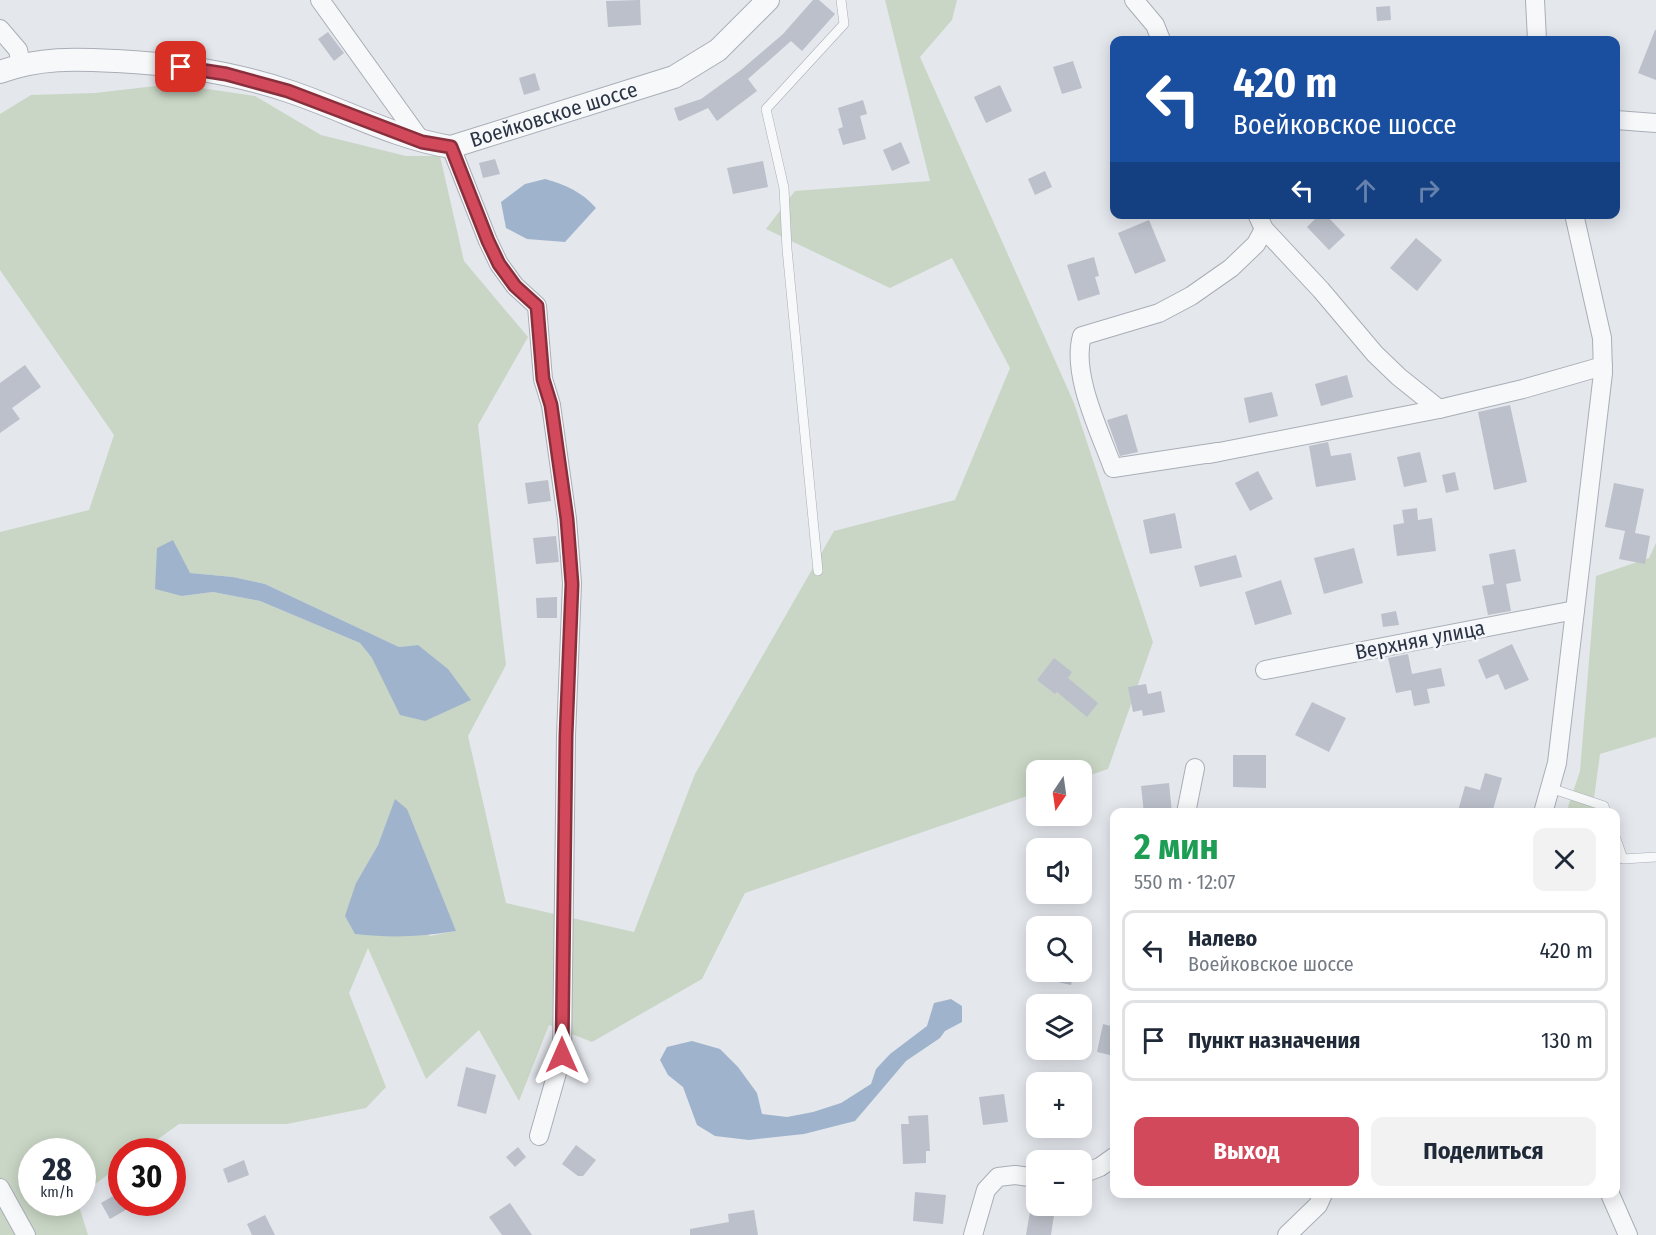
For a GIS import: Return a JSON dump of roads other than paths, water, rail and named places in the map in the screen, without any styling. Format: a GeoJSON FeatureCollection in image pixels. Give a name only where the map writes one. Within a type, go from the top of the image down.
{"type":"FeatureCollection","features":[{"type":"Feature","properties":{"kind":"street"},"geometry":{"type":"LineString","coordinates":[[320,0],[422,142]]}},
{"type":"Feature","properties":{"kind":"street","name":"Воейковское шоссе"},"geometry":{"type":"LineString","coordinates":[[11,68],[66,58],[158,63],[226,74],[288,91],[422,142],[451,147],[674,77],[718,50],[768,0]]}},
{"type":"Feature","properties":{"kind":"street"},"geometry":{"type":"LineString","coordinates":[[1134,0],[1155,25],[1159,36]]}},
{"type":"Feature","properties":{"kind":"street"},"geometry":{"type":"LineString","coordinates":[[1535,0],[1537,36]]}},
{"type":"Feature","properties":{"kind":"street"},"geometry":{"type":"LineString","coordinates":[[0,29],[18,50],[11,68]]}},
{"type":"Feature","properties":{"kind":"street"},"geometry":{"type":"LineString","coordinates":[[1620,120],[1656,123]]}},
{"type":"Feature","properties":{"kind":"street"},"geometry":{"type":"LineString","coordinates":[[451,147],[499,264],[515,286],[537,306],[543,379],[551,405],[567,519],[572,584],[566,736],[562,1055],[539,1136]]}},
{"type":"Feature","properties":{"kind":"street"},"geometry":{"type":"LineString","coordinates":[[1545,808],[1557,763],[1603,366],[1602,338],[1575,219]]}},
{"type":"Feature","properties":{"kind":"street"},"geometry":{"type":"LineString","coordinates":[[1260,222],[1256,244],[1231,268],[1191,296],[1159,313],[1082,336],[1078,349],[1084,385],[1113,468],[1213,453],[1439,409],[1523,389],[1603,366]]}},
{"type":"Feature","properties":{"kind":"street"},"geometry":{"type":"LineString","coordinates":[[1260,222],[1375,354],[1439,409]]}},
{"type":"Feature","properties":{"kind":"street","name":"Верхняя улица"},"geometry":{"type":"LineString","coordinates":[[1265,670],[1575,610]]}},
{"type":"Feature","properties":{"kind":"street"},"geometry":{"type":"LineString","coordinates":[[1187,808],[1195,768]]}},
{"type":"Feature","properties":{"kind":"street"},"geometry":{"type":"LineString","coordinates":[[1092,1170],[1110,1159]]}},
{"type":"Feature","properties":{"kind":"street"},"geometry":{"type":"LineString","coordinates":[[973,1235],[986,1190],[998,1177],[1026,1177]]}},
{"type":"Feature","properties":{"kind":"street"},"geometry":{"type":"LineString","coordinates":[[0,1188],[26,1235]]}},
{"type":"Feature","properties":{"kind":"street"},"geometry":{"type":"LineString","coordinates":[[1287,1235],[1318,1205],[1321,1198]]}},
{"type":"Feature","properties":{"kind":"street"},"geometry":{"type":"LineString","coordinates":[[1612,1198],[1629,1235]]}},
{"type":"Feature","properties":{"kind":"lane"},"geometry":{"type":"LineString","coordinates":[[818,570],[787,249],[784,188],[766,109],[844,24],[841,0]]}},
{"type":"Feature","properties":{"kind":"lane"},"geometry":{"type":"LineString","coordinates":[[1550,788],[1605,808]]}},
{"type":"Feature","properties":{"kind":"lane"},"geometry":{"type":"LineString","coordinates":[[1620,850],[1623,859],[1656,857]]}},
{"type":"Feature","properties":{"kind":"water"},"geometry":{"type":"Polygon","coordinates":[[[545,179],[573,190],[596,208],[565,242],[527,239],[506,228],[501,202],[525,184],[545,179]]]}},
{"type":"Feature","properties":{"kind":"water"},"geometry":{"type":"Polygon","coordinates":[[[173,540],[190,573],[233,577],[265,584],[399,647],[418,645],[448,669],[471,700],[425,721],[400,715],[372,658],[360,643],[260,601],[213,592],[182,596],[155,589],[157,548],[173,540]]]}},
{"type":"Feature","properties":{"kind":"water"},"geometry":{"type":"Polygon","coordinates":[[[395,799],[407,809],[456,931],[406,936],[355,934],[345,916],[356,883],[378,845],[395,799]]]}},
{"type":"Feature","properties":{"kind":"water"},"geometry":{"type":"Polygon","coordinates":[[[951,999],[962,1006],[962,1022],[945,1031],[940,1038],[906,1061],[855,1121],[804,1134],[749,1140],[715,1136],[697,1125],[683,1087],[668,1075],[660,1060],[667,1047],[692,1041],[720,1049],[738,1067],[757,1093],[762,1114],[787,1117],[813,1112],[841,1103],[871,1084],[876,1069],[890,1054],[927,1026],[934,1003],[951,999]]]}}]}
